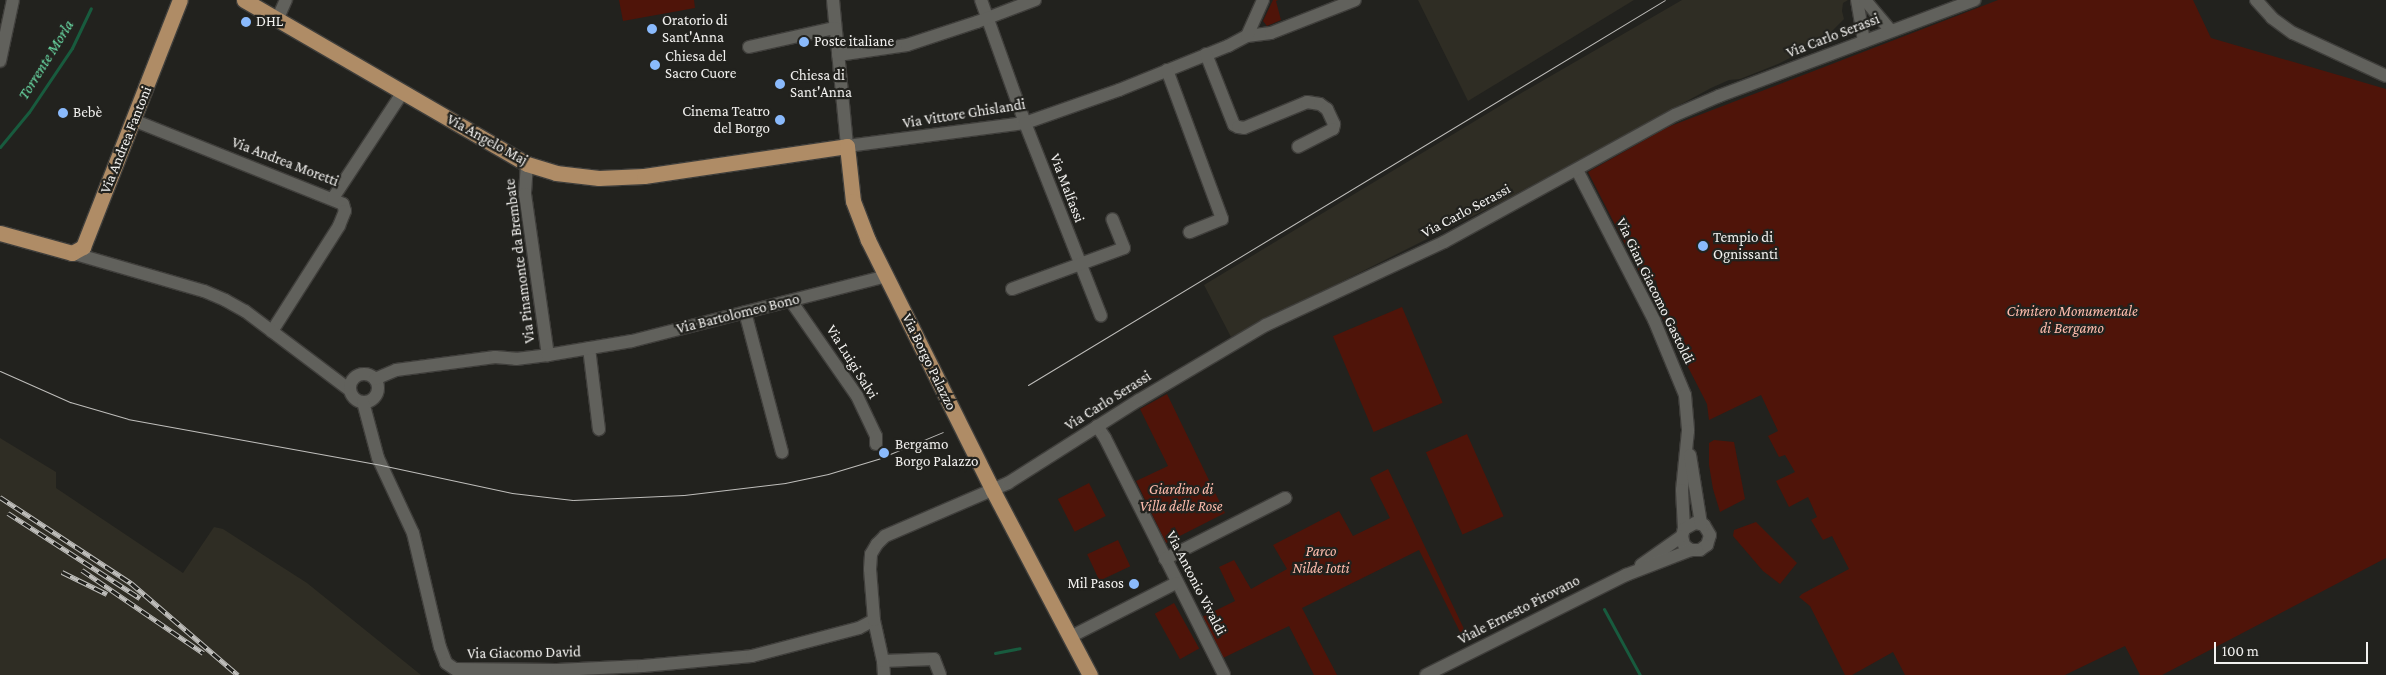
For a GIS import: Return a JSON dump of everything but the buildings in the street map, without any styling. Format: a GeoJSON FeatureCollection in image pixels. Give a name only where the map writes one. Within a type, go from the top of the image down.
{"type":"FeatureCollection","features":[{"type":"Feature","properties":{"kind":"main road","name":"Via Andrea Fantoni"},"geometry":{"type":"LineString","coordinates":[[78,249],[133,120],[180,0]]}},
{"type":"Feature","properties":{"kind":"main road","name":"Via Andrea Fantoni"},"geometry":{"type":"LineString","coordinates":[[173,20],[187,0]]}},
{"type":"Feature","properties":{"kind":"main road","name":"Via Angelo Maj"},"geometry":{"type":"LineString","coordinates":[[244,0],[527,164],[556,173],[592,178],[644,176],[847,146]]}},
{"type":"Feature","properties":{"kind":"main road","name":"Via Borgo Palazzo"},"geometry":{"type":"LineString","coordinates":[[847,146],[853,201],[887,276],[993,491],[1090,675]]}},
{"type":"Feature","properties":{"kind":"main road"},"geometry":{"type":"LineString","coordinates":[[0,233],[78,249]]}},
{"type":"Feature","properties":{"kind":"street"},"geometry":{"type":"LineString","coordinates":[[0,61],[13,0]]}},
{"type":"Feature","properties":{"kind":"street"},"geometry":{"type":"LineString","coordinates":[[277,20],[286,0]]}},
{"type":"Feature","properties":{"kind":"street","name":"Via Borgo Palazzo"},"geometry":{"type":"LineString","coordinates":[[833,0],[847,146]]}},
{"type":"Feature","properties":{"kind":"street","name":"Via Malfassi"},"geometry":{"type":"LineString","coordinates":[[981,0],[1025,124],[1100,316]]}},
{"type":"Feature","properties":{"kind":"street"},"geometry":{"type":"LineString","coordinates":[[838,55],[895,47],[939,36],[1036,0]]}},
{"type":"Feature","properties":{"kind":"street"},"geometry":{"type":"LineString","coordinates":[[1247,36],[1263,0]]}},
{"type":"Feature","properties":{"kind":"street","name":"Via Vittore Ghislandi"},"geometry":{"type":"LineString","coordinates":[[847,146],[1025,124],[1167,70],[1247,36],[1277,31],[1355,0]]}},
{"type":"Feature","properties":{"kind":"street"},"geometry":{"type":"LineString","coordinates":[[1856,0],[1864,41]]}},
{"type":"Feature","properties":{"kind":"street"},"geometry":{"type":"LineString","coordinates":[[1866,0],[1891,31]]}},
{"type":"Feature","properties":{"kind":"street","name":"Via Carlo Serassi"},"geometry":{"type":"LineString","coordinates":[[884,675],[883,661],[874,620],[870,569],[871,554],[885,536],[993,491],[1035,467],[1097,426],[1266,325],[1444,242],[1674,115],[1975,0]]}},
{"type":"Feature","properties":{"kind":"street"},"geometry":{"type":"LineString","coordinates":[[2256,0],[2272,18],[2293,33],[2386,76]]}},
{"type":"Feature","properties":{"kind":"street"},"geometry":{"type":"LineString","coordinates":[[2266,0],[2293,33]]}},
{"type":"Feature","properties":{"kind":"street"},"geometry":{"type":"LineString","coordinates":[[749,47],[835,28]]}},
{"type":"Feature","properties":{"kind":"street"},"geometry":{"type":"LineString","coordinates":[[1206,54],[1234,125],[1238,127],[1244,128],[1307,102],[1320,104],[1327,109],[1334,124],[1333,129],[1298,147]]}},
{"type":"Feature","properties":{"kind":"street"},"geometry":{"type":"LineString","coordinates":[[1167,70],[1222,219],[1190,232]]}},
{"type":"Feature","properties":{"kind":"street"},"geometry":{"type":"LineString","coordinates":[[333,198],[402,92]]}},
{"type":"Feature","properties":{"kind":"street","name":"Via Andrea Moretti"},"geometry":{"type":"LineString","coordinates":[[133,120],[333,198],[344,207],[345,211],[338,226],[272,331]]}},
{"type":"Feature","properties":{"kind":"street","name":"Via Pinamonte da Brembate"},"geometry":{"type":"LineString","coordinates":[[527,164],[526,194],[548,355]]}},
{"type":"Feature","properties":{"kind":"street","name":"Via Gian Giacomo Gastoldi"},"geometry":{"type":"LineString","coordinates":[[1577,170],[1654,320],[1680,380],[1685,395],[1688,435]]}},
{"type":"Feature","properties":{"kind":"street"},"geometry":{"type":"LineString","coordinates":[[1012,290],[1079,264],[1094,261],[1124,248],[1112,219]]}},
{"type":"Feature","properties":{"kind":"street"},"geometry":{"type":"LineString","coordinates":[[78,249],[95,260],[204,290],[245,311],[332,377],[350,386],[355,400],[363,402]]}},
{"type":"Feature","properties":{"kind":"street","name":"Via Bartolomeo Bono"},"geometry":{"type":"LineString","coordinates":[[363,402],[370,401],[375,396],[376,383],[396,370],[485,359],[548,355],[632,341],[887,276]]}},
{"type":"Feature","properties":{"kind":"street","name":"Via Luigi Salvi"},"geometry":{"type":"LineString","coordinates":[[791,301],[857,396],[876,436],[876,444]]}},
{"type":"Feature","properties":{"kind":"street"},"geometry":{"type":"LineString","coordinates":[[745,312],[782,452]]}},
{"type":"Feature","properties":{"kind":"street"},"geometry":{"type":"LineString","coordinates":[[590,348],[598,429]]}},
{"type":"Feature","properties":{"kind":"street","name":"Via Bartolomeo Bono"},"geometry":{"type":"LineString","coordinates":[[350,386],[356,376],[364,374],[376,383]]}},
{"type":"Feature","properties":{"kind":"street","name":"Via Giacomo David"},"geometry":{"type":"LineString","coordinates":[[363,402],[378,458],[413,533],[440,647],[446,664],[455,669],[643,670],[752,656],[859,628],[874,620]]}},
{"type":"Feature","properties":{"kind":"street","name":"Via Antonio Vivaldi"},"geometry":{"type":"LineString","coordinates":[[1097,426],[1105,438],[1176,583],[1224,675]]}},
{"type":"Feature","properties":{"kind":"street"},"geometry":{"type":"LineString","coordinates":[[1688,435],[1700,524]]}},
{"type":"Feature","properties":{"kind":"street"},"geometry":{"type":"LineString","coordinates":[[1683,532],[1695,523],[1700,524],[1708,530],[1709,540],[1704,548],[1691,550],[1684,545],[1683,532],[1682,490],[1688,435]]}},
{"type":"Feature","properties":{"kind":"street"},"geometry":{"type":"LineString","coordinates":[[1165,559],[1285,498]]}},
{"type":"Feature","properties":{"kind":"street","name":"Viale Ernesto Pirovano"},"geometry":{"type":"LineString","coordinates":[[1626,575],[1683,532]]}},
{"type":"Feature","properties":{"kind":"street","name":"Viale Ernesto Pirovano"},"geometry":{"type":"LineString","coordinates":[[1426,675],[1626,575],[1691,550]]}},
{"type":"Feature","properties":{"kind":"street"},"geometry":{"type":"LineString","coordinates":[[1070,637],[1176,583]]}},
{"type":"Feature","properties":{"kind":"street"},"geometry":{"type":"LineString","coordinates":[[883,661],[934,659],[940,675]]}},
{"type":"Feature","properties":{"kind":"shaded area"},"geometry":{"type":"Polygon","coordinates":[[[1418,0],[1634,0],[1468,101],[1418,0]]]}},
{"type":"Feature","properties":{"kind":"shaded area"},"geometry":{"type":"Polygon","coordinates":[[[1682,0],[1848,0],[1843,3],[1844,19],[1828,35],[1802,52],[1778,64],[1711,88],[1505,200],[1231,337],[1204,285],[1518,95],[1682,0]]]}},
{"type":"Feature","properties":{"kind":"shaded area"},"geometry":{"type":"Polygon","coordinates":[[[0,438],[56,472],[56,488],[183,573],[214,527],[223,529],[307,583],[421,675],[0,675],[0,438]]]}},
{"type":"Feature","properties":{"kind":"green space"},"geometry":{"type":"Polygon","coordinates":[[[619,0],[694,0],[695,8],[623,21],[619,0]]]}},
{"type":"Feature","properties":{"kind":"green space"},"geometry":{"type":"Polygon","coordinates":[[[1273,0],[1278,0],[1276,1],[1281,20],[1267,26],[1263,21],[1273,0]]]}},
{"type":"Feature","properties":{"kind":"green space","name":"Cimitero Monumentale di Bergamo"},"geometry":{"type":"Polygon","coordinates":[[[1998,0],[2193,0],[2211,38],[2386,89],[2386,558],[2162,675],[2140,675],[2125,646],[2065,675],[1905,675],[1893,652],[1852,675],[1845,675],[1810,606],[1799,597],[1849,569],[1832,536],[1823,540],[1811,520],[1817,517],[1808,497],[1789,507],[1776,481],[1795,472],[1785,455],[1779,457],[1768,436],[1778,431],[1761,395],[1709,420],[1707,404],[1588,172],[1668,127],[1998,0]]]}},
{"type":"Feature","properties":{"kind":"green space"},"geometry":{"type":"Polygon","coordinates":[[[1402,307],[1443,403],[1374,432],[1333,336],[1402,307]]]}},
{"type":"Feature","properties":{"kind":"green space","name":"Giardino di Villa delle Rose"},"geometry":{"type":"Polygon","coordinates":[[[1167,394],[1225,513],[1166,543],[1136,481],[1168,466],[1140,409],[1167,394]]]}},
{"type":"Feature","properties":{"kind":"green space"},"geometry":{"type":"Polygon","coordinates":[[[1467,434],[1504,516],[1462,535],[1426,452],[1467,434]]]}},
{"type":"Feature","properties":{"kind":"green space"},"geometry":{"type":"Polygon","coordinates":[[[1714,440],[1734,442],[1745,499],[1720,512],[1713,489],[1709,465],[1709,443],[1714,440]]]}},
{"type":"Feature","properties":{"kind":"green space","name":"Parco Nilde Iotti"},"geometry":{"type":"Polygon","coordinates":[[[1388,469],[1465,631],[1461,634],[1419,550],[1302,608],[1337,675],[1314,675],[1289,626],[1221,659],[1200,618],[1235,601],[1219,567],[1234,560],[1251,589],[1287,569],[1273,545],[1339,511],[1353,536],[1390,518],[1370,478],[1388,469]]]}},
{"type":"Feature","properties":{"kind":"green space"},"geometry":{"type":"Polygon","coordinates":[[[1089,483],[1106,516],[1075,532],[1058,499],[1089,483]]]}},
{"type":"Feature","properties":{"kind":"green space"},"geometry":{"type":"Polygon","coordinates":[[[1756,522],[1797,563],[1780,584],[1763,571],[1733,536],[1734,530],[1756,522]]]}},
{"type":"Feature","properties":{"kind":"green space"},"geometry":{"type":"Polygon","coordinates":[[[1118,540],[1130,566],[1099,581],[1087,554],[1118,540]]]}},
{"type":"Feature","properties":{"kind":"green space"},"geometry":{"type":"Polygon","coordinates":[[[1174,603],[1199,648],[1180,659],[1155,614],[1174,603]]]}},
{"type":"Feature","properties":{"kind":"waterway","name":"Torrente Morla"},"geometry":{"type":"LineString","coordinates":[[0,147],[29,112],[72,48],[91,8]]}},
{"type":"Feature","properties":{"kind":"waterway"},"geometry":{"type":"LineString","coordinates":[[1604,609],[1640,675]]}},
{"type":"Feature","properties":{"kind":"waterway"},"geometry":{"type":"LineString","coordinates":[[995,653],[1020,648]]}},
{"type":"Feature","properties":{"kind":"tram line"},"geometry":{"type":"LineString","coordinates":[[1028,385],[1665,0]]}},
{"type":"Feature","properties":{"kind":"tram line"},"geometry":{"type":"LineString","coordinates":[[0,371],[70,402],[128,419],[381,465],[512,493],[573,500],[684,495],[785,483],[828,474],[878,459],[943,432]]}},
{"type":"Feature","properties":{"kind":"railway"},"geometry":{"type":"LineString","coordinates":[[0,497],[131,583],[238,675]]}},
{"type":"Feature","properties":{"kind":"railway"},"geometry":{"type":"LineString","coordinates":[[8,513],[140,598]]}},
{"type":"Feature","properties":{"kind":"railway"},"geometry":{"type":"LineString","coordinates":[[82,570],[203,653]]}},
{"type":"Feature","properties":{"kind":"railway"},"geometry":{"type":"LineString","coordinates":[[62,572],[107,594]]}},
{"type":"Feature","properties":{"kind":"place","name":"DHL"},"geometry":{"type":"Point","coordinates":[246,22]}},
{"type":"Feature","properties":{"kind":"place","name":"Oratorio di Sant'Anna"},"geometry":{"type":"Point","coordinates":[652,29]}},
{"type":"Feature","properties":{"kind":"place","name":"Poste italiane"},"geometry":{"type":"Point","coordinates":[804,42]}},
{"type":"Feature","properties":{"kind":"place","name":"Chiesa del Sacro Cuore"},"geometry":{"type":"Point","coordinates":[655,65]}},
{"type":"Feature","properties":{"kind":"place","name":"Chiesa di Sant'Anna"},"geometry":{"type":"Point","coordinates":[780,84]}},
{"type":"Feature","properties":{"kind":"place","name":"Bebè"},"geometry":{"type":"Point","coordinates":[63,113]}},
{"type":"Feature","properties":{"kind":"place","name":"Cinema Teatro del Borgo"},"geometry":{"type":"Point","coordinates":[780,120]}},
{"type":"Feature","properties":{"kind":"place","name":"Tempio di Ognissanti"},"geometry":{"type":"Point","coordinates":[1703,246]}},
{"type":"Feature","properties":{"kind":"place","name":"Bergamo Borgo Palazzo"},"geometry":{"type":"Point","coordinates":[884,453]}},
{"type":"Feature","properties":{"kind":"place","name":"Mil Pasos"},"geometry":{"type":"Point","coordinates":[1134,584]}}]}
